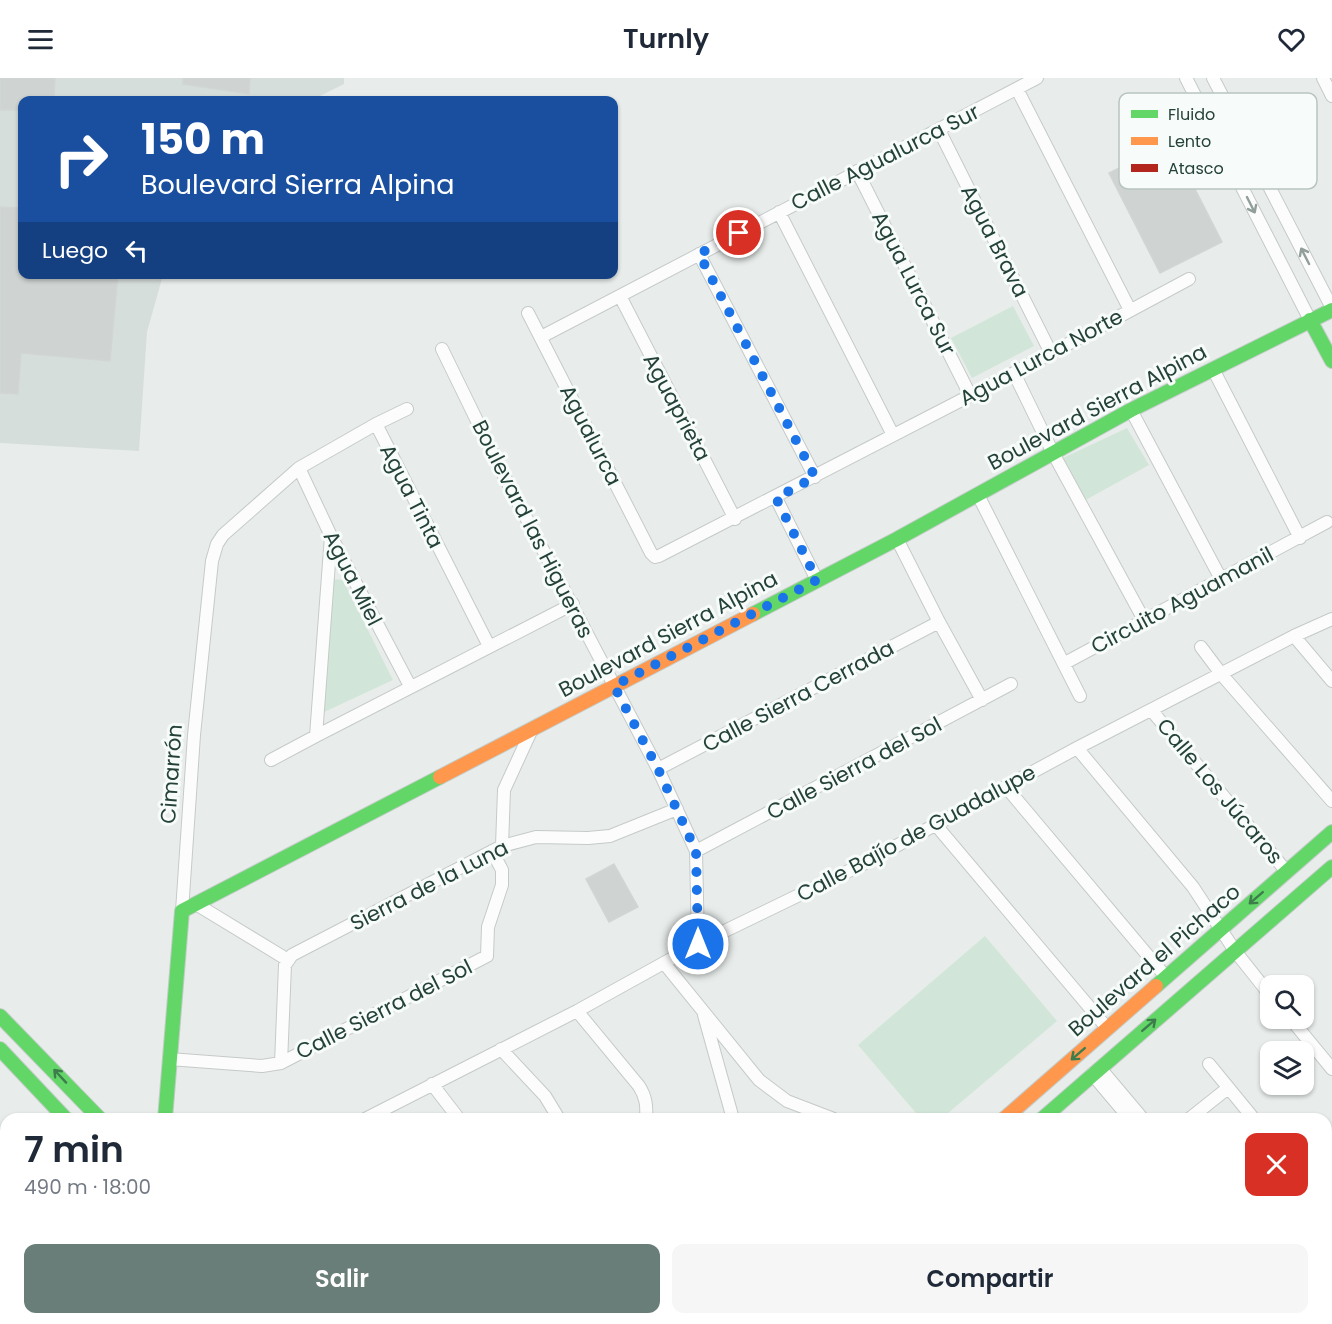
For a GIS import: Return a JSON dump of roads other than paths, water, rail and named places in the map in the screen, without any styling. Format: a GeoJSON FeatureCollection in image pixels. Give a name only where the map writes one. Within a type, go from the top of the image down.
{"type":"FeatureCollection","features":[{"type":"Feature","properties":{"kind":"street","name":"Calle Agualurca Sur"},"geometry":{"type":"LineString","coordinates":[[541,337],[1037,78]]}},
{"type":"Feature","properties":{"kind":"street"},"geometry":{"type":"LineString","coordinates":[[1185,78],[1193,93]]}},
{"type":"Feature","properties":{"kind":"street"},"geometry":{"type":"LineString","coordinates":[[1213,78],[1221,93]]}},
{"type":"Feature","properties":{"kind":"street"},"geometry":{"type":"LineString","coordinates":[[1323,78],[1332,96]]}},
{"type":"Feature","properties":{"kind":"street"},"geometry":{"type":"LineString","coordinates":[[1017,89],[1130,310]]}},
{"type":"Feature","properties":{"kind":"street","name":"Agua Brava"},"geometry":{"type":"LineString","coordinates":[[939,130],[1051,353]]}},
{"type":"Feature","properties":{"kind":"street","name":"Agua Lurca Sur"},"geometry":{"type":"LineString","coordinates":[[857,171],[970,396]]}},
{"type":"Feature","properties":{"kind":"street"},"geometry":{"type":"LineString","coordinates":[[1242,189],[1332,361]]}},
{"type":"Feature","properties":{"kind":"street"},"geometry":{"type":"LineString","coordinates":[[1270,189],[1332,309]]}},
{"type":"Feature","properties":{"kind":"street"},"geometry":{"type":"LineString","coordinates":[[779,212],[893,435]]}},
{"type":"Feature","properties":{"kind":"street"},"geometry":{"type":"LineString","coordinates":[[699,254],[815,477]]}},
{"type":"Feature","properties":{"kind":"street","name":"Agua Lurca Norte"},"geometry":{"type":"LineString","coordinates":[[655,556],[776,498],[1189,279]]}},
{"type":"Feature","properties":{"kind":"street","name":"Aguaprieta"},"geometry":{"type":"LineString","coordinates":[[620,296],[735,519]]}},
{"type":"Feature","properties":{"kind":"street","name":"Boulevard Sierra Alpina"},"geometry":{"type":"LineString","coordinates":[[182,911],[897,539],[1131,410],[1332,309]]}},
{"type":"Feature","properties":{"kind":"street","name":"Agualurca"},"geometry":{"type":"LineString","coordinates":[[528,313],[651,553],[655,556]]}},
{"type":"Feature","properties":{"kind":"street","name":"Boulevard las Higueras"},"geometry":{"type":"LineString","coordinates":[[442,350],[500,468],[658,769],[696,851],[698,944]]}},
{"type":"Feature","properties":{"kind":"street"},"geometry":{"type":"LineString","coordinates":[[1213,369],[1300,538]]}},
{"type":"Feature","properties":{"kind":"street"},"geometry":{"type":"LineString","coordinates":[[1014,373],[1053,453],[1144,620]]}},
{"type":"Feature","properties":{"kind":"street"},"geometry":{"type":"LineString","coordinates":[[376,424],[406,409]]}},
{"type":"Feature","properties":{"kind":"street"},"geometry":{"type":"LineString","coordinates":[[1131,410],[1221,579]]}},
{"type":"Feature","properties":{"kind":"street","name":"Agua Tinta"},"geometry":{"type":"LineString","coordinates":[[298,468],[376,424],[489,646]]}},
{"type":"Feature","properties":{"kind":"street","name":"Agua Miel"},"geometry":{"type":"LineString","coordinates":[[298,468],[410,686]]}},
{"type":"Feature","properties":{"kind":"street","name":"Cimarrón"},"geometry":{"type":"LineString","coordinates":[[165,1113],[194,735],[212,561],[217,544],[224,535],[298,468]]}},
{"type":"Feature","properties":{"kind":"street","name":"Circuito Aguamanil"},"geometry":{"type":"LineString","coordinates":[[978,495],[1080,696]]}},
{"type":"Feature","properties":{"kind":"street"},"geometry":{"type":"LineString","coordinates":[[776,498],[817,580]]}},
{"type":"Feature","properties":{"kind":"street","name":"Circuito Aguamanil"},"geometry":{"type":"LineString","coordinates":[[1065,663],[1327,522]]}},
{"type":"Feature","properties":{"kind":"street"},"geometry":{"type":"LineString","coordinates":[[316,736],[331,536]]}},
{"type":"Feature","properties":{"kind":"street"},"geometry":{"type":"LineString","coordinates":[[897,539],[982,700]]}},
{"type":"Feature","properties":{"kind":"street"},"geometry":{"type":"LineString","coordinates":[[271,760],[410,686],[573,604]]}},
{"type":"Feature","properties":{"kind":"street","name":"Calle Bajío de Guadalupe"},"geometry":{"type":"LineString","coordinates":[[376,1113],[577,1011],[698,944],[861,865],[1077,748],[1294,636],[1332,619]]}},
{"type":"Feature","properties":{"kind":"street","name":"Calle Sierra Cerrada"},"geometry":{"type":"LineString","coordinates":[[658,769],[939,622]]}},
{"type":"Feature","properties":{"kind":"street"},"geometry":{"type":"LineString","coordinates":[[1294,636],[1332,681]]}},
{"type":"Feature","properties":{"kind":"street"},"geometry":{"type":"LineString","coordinates":[[1201,647],[1222,675],[1332,801]]}},
{"type":"Feature","properties":{"kind":"street","name":"Calle Sierra del Sol"},"geometry":{"type":"LineString","coordinates":[[696,851],[1011,684]]}},
{"type":"Feature","properties":{"kind":"street","name":"Calle Los Júcaros"},"geometry":{"type":"LineString","coordinates":[[1152,711],[1287,872]]}},
{"type":"Feature","properties":{"kind":"street"},"geometry":{"type":"LineString","coordinates":[[497,848],[504,790],[532,729]]}},
{"type":"Feature","properties":{"kind":"street"},"geometry":{"type":"LineString","coordinates":[[1077,748],[1192,888],[1235,951],[1260,982]]}},
{"type":"Feature","properties":{"kind":"street"},"geometry":{"type":"LineString","coordinates":[[1006,787],[1166,977]]}},
{"type":"Feature","properties":{"kind":"street","name":"Sierra de la Luna"},"geometry":{"type":"LineString","coordinates":[[288,960],[292,955],[497,848],[536,837],[599,838],[610,836],[677,809]]}},
{"type":"Feature","properties":{"kind":"street"},"geometry":{"type":"LineString","coordinates":[[935,824],[1107,1028]]}},
{"type":"Feature","properties":{"kind":"street","name":"Boulevard el Pichaco"},"geometry":{"type":"LineString","coordinates":[[1011,1113],[1332,832]]}},
{"type":"Feature","properties":{"kind":"street","name":"Calle Sierra del Sol"},"geometry":{"type":"LineString","coordinates":[[281,1063],[487,956],[488,927],[502,885],[502,870],[497,848]]}},
{"type":"Feature","properties":{"kind":"street"},"geometry":{"type":"LineString","coordinates":[[1049,1113],[1332,867]]}},
{"type":"Feature","properties":{"kind":"street"},"geometry":{"type":"LineString","coordinates":[[169,1059],[262,1066],[281,1063],[285,965],[288,960],[196,904]]}},
{"type":"Feature","properties":{"kind":"street"},"geometry":{"type":"LineString","coordinates":[[664,963],[759,1080],[787,1101],[818,1113]]}},
{"type":"Feature","properties":{"kind":"street"},"geometry":{"type":"LineString","coordinates":[[702,1008],[731,1113]]}},
{"type":"Feature","properties":{"kind":"street"},"geometry":{"type":"LineString","coordinates":[[577,1011],[639,1086],[645,1095],[646,1113]]}},
{"type":"Feature","properties":{"kind":"street"},"geometry":{"type":"LineString","coordinates":[[0,1016],[94,1113]]}},
{"type":"Feature","properties":{"kind":"street"},"geometry":{"type":"LineString","coordinates":[[1299,1029],[1332,1069]]}},
{"type":"Feature","properties":{"kind":"street"},"geometry":{"type":"LineString","coordinates":[[0,1049],[60,1113]]}},
{"type":"Feature","properties":{"kind":"street"},"geometry":{"type":"LineString","coordinates":[[501,1049],[545,1096],[555,1113]]}},
{"type":"Feature","properties":{"kind":"street"},"geometry":{"type":"LineString","coordinates":[[1209,1064],[1249,1113]]}},
{"type":"Feature","properties":{"kind":"street"},"geometry":{"type":"LineString","coordinates":[[1096,1071],[1126,1113]]}},
{"type":"Feature","properties":{"kind":"street"},"geometry":{"type":"LineString","coordinates":[[1096,1071],[1137,1113]]}},
{"type":"Feature","properties":{"kind":"street"},"geometry":{"type":"LineString","coordinates":[[432,1084],[454,1113]]}},
{"type":"Feature","properties":{"kind":"street"},"geometry":{"type":"LineString","coordinates":[[1197,1113],[1228,1088]]}}]}
